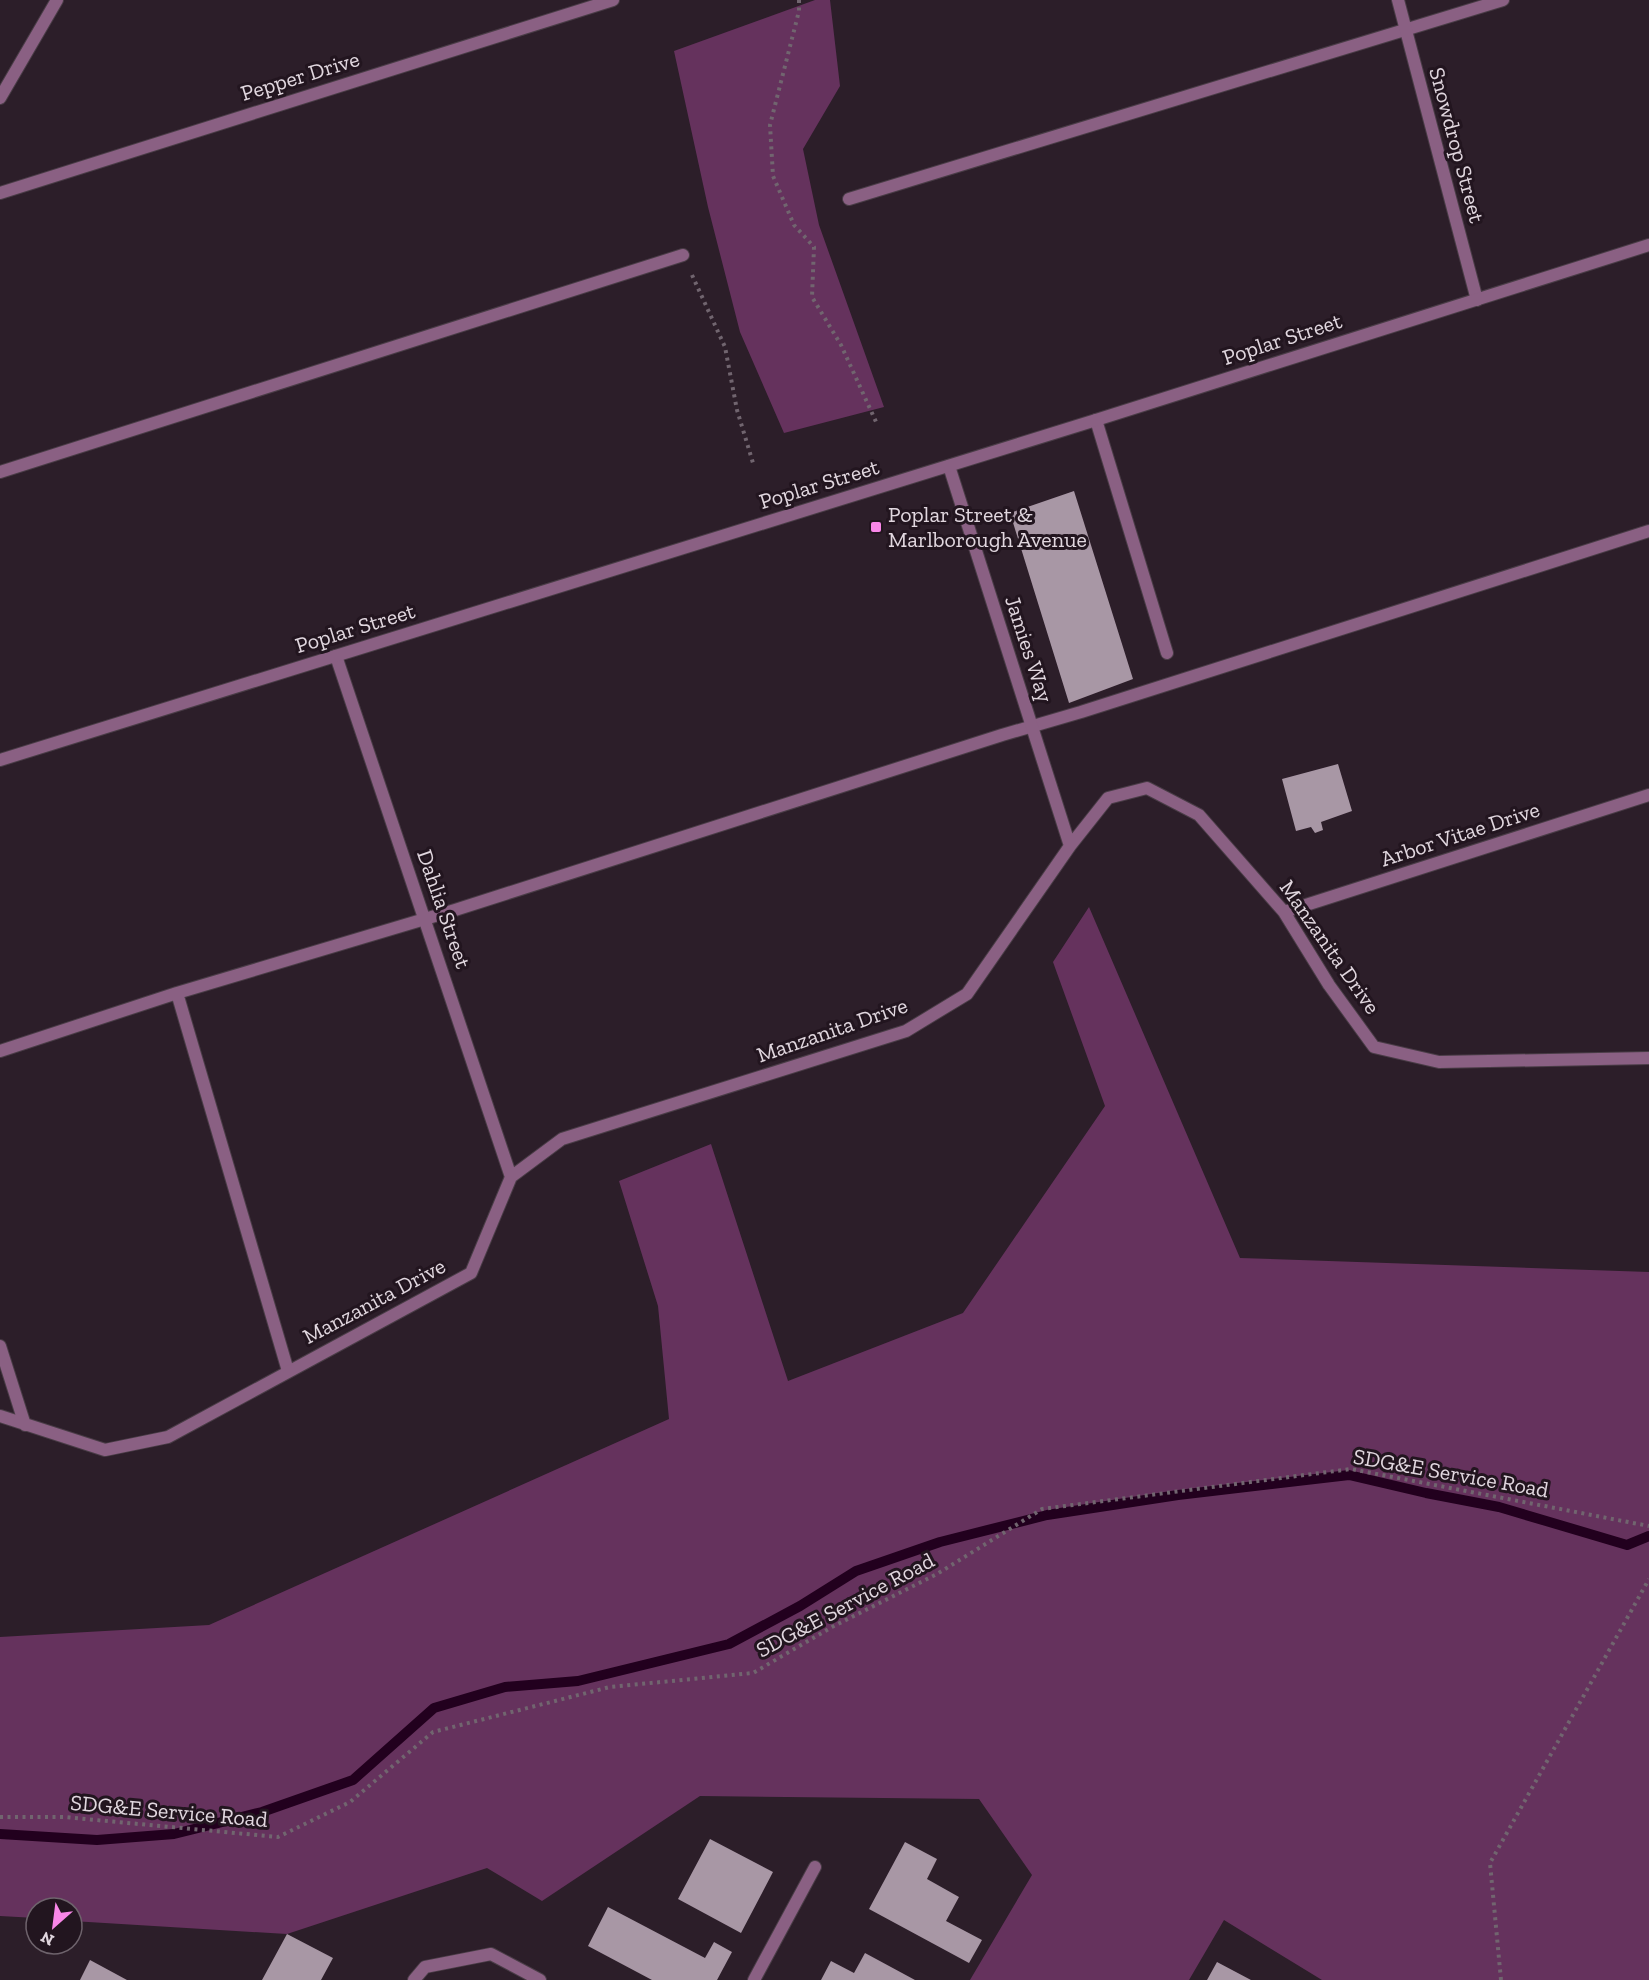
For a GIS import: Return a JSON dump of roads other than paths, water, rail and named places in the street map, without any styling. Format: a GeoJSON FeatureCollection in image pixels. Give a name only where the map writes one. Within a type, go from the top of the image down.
{"type":"FeatureCollection","features":[{"type":"Feature","properties":{"kind":"street"},"geometry":{"type":"LineString","coordinates":[[0,98],[57,0]]}},
{"type":"Feature","properties":{"kind":"street","name":"Pepper Drive"},"geometry":{"type":"LineString","coordinates":[[0,193],[613,0]]}},
{"type":"Feature","properties":{"kind":"street","name":"Snowdrop Street"},"geometry":{"type":"LineString","coordinates":[[1398,0],[1477,300]]}},
{"type":"Feature","properties":{"kind":"street"},"geometry":{"type":"LineString","coordinates":[[849,199],[1503,0]]}},
{"type":"Feature","properties":{"kind":"street","name":"Poplar Street"},"geometry":{"type":"LineString","coordinates":[[0,760],[949,466],[1649,245]]}},
{"type":"Feature","properties":{"kind":"street"},"geometry":{"type":"LineString","coordinates":[[0,472],[682,255]]}},
{"type":"Feature","properties":{"kind":"street"},"geometry":{"type":"LineString","coordinates":[[1096,420],[1167,652]]}},
{"type":"Feature","properties":{"kind":"street","name":"Jamies Way"},"geometry":{"type":"LineString","coordinates":[[949,466],[1070,846]]}},
{"type":"Feature","properties":{"kind":"street"},"geometry":{"type":"LineString","coordinates":[[0,1051],[177,993],[425,919],[1649,531]]}},
{"type":"Feature","properties":{"kind":"street","name":"Dahlia Street"},"geometry":{"type":"LineString","coordinates":[[336,656],[511,1177]]}},
{"type":"Feature","properties":{"kind":"street","name":"Manzanita Drive"},"geometry":{"type":"LineString","coordinates":[[0,1416],[105,1450],[168,1437],[471,1273],[511,1177],[562,1139],[906,1032],[968,994],[1070,846],[1108,798],[1148,788],[1199,815],[1284,912],[1329,985],[1374,1047],[1439,1062],[1649,1058]]}},
{"type":"Feature","properties":{"kind":"street","name":"Arbor Vitae Drive"},"geometry":{"type":"LineString","coordinates":[[1284,912],[1649,795]]}},
{"type":"Feature","properties":{"kind":"street"},"geometry":{"type":"LineString","coordinates":[[177,993],[288,1371]]}},
{"type":"Feature","properties":{"kind":"street"},"geometry":{"type":"LineString","coordinates":[[0,1346],[26,1425]]}},
{"type":"Feature","properties":{"kind":"street"},"geometry":{"type":"LineString","coordinates":[[754,1980],[815,1867]]}},
{"type":"Feature","properties":{"kind":"street"},"geometry":{"type":"LineString","coordinates":[[414,1980],[425,1967],[491,1954],[540,1980]]}},
{"type":"Feature","properties":{"kind":"waterway"},"geometry":{"type":"LineString","coordinates":[[0,1834],[97,1840],[174,1834],[262,1812],[353,1780],[434,1708],[505,1687],[578,1681],[729,1644],[800,1606],[856,1571],[940,1542],[1047,1515],[1178,1495],[1349,1475],[1499,1507],[1627,1545],[1649,1536]]}},
{"type":"Feature","properties":{"kind":"place","name":"Poplar Street & Marlborough Avenue"},"geometry":{"type":"Point","coordinates":[876,527]}}]}
